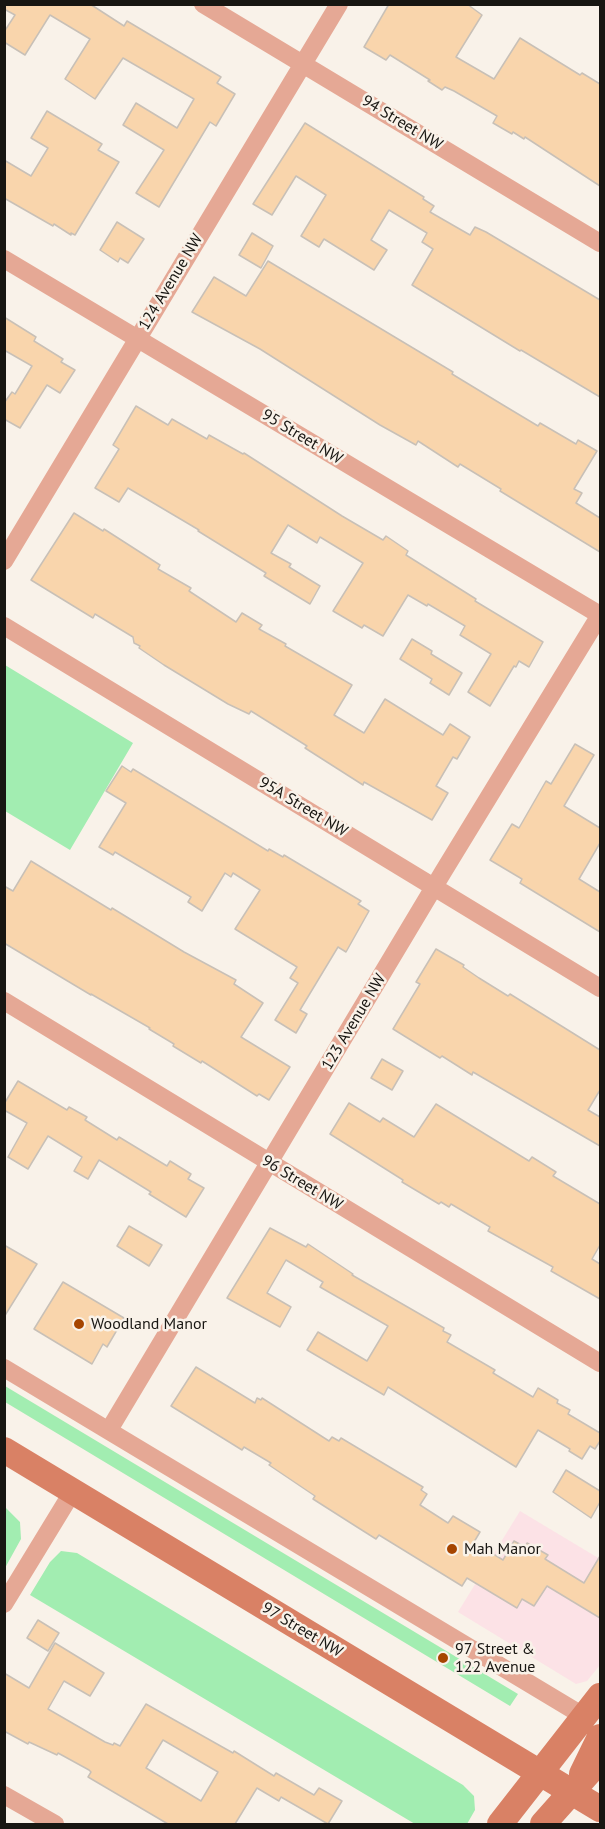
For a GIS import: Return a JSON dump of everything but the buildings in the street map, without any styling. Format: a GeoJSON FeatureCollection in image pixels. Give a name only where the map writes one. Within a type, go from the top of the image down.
{"type":"FeatureCollection","features":[{"type":"Feature","properties":{"kind":"main road","name":"97 Street NW"},"geometry":{"type":"LineString","coordinates":[[4,1450],[600,1809]]}},
{"type":"Feature","properties":{"kind":"main road"},"geometry":{"type":"LineString","coordinates":[[500,1824],[600,1696]]}},
{"type":"Feature","properties":{"kind":"main road"},"geometry":{"type":"LineString","coordinates":[[572,1793],[600,1737]]}},
{"type":"Feature","properties":{"kind":"main road"},"geometry":{"type":"LineString","coordinates":[[543,1824],[600,1760]]}},
{"type":"Feature","properties":{"kind":"street","name":"94 Street NW"},"geometry":{"type":"LineString","coordinates":[[203,4],[600,243]]}},
{"type":"Feature","properties":{"kind":"street","name":"124 Avenue NW"},"geometry":{"type":"LineString","coordinates":[[4,561],[339,4]]}},
{"type":"Feature","properties":{"kind":"street","name":"95 Street NW"},"geometry":{"type":"LineString","coordinates":[[4,259],[600,615]]}},
{"type":"Feature","properties":{"kind":"street","name":"123 Avenue NW"},"geometry":{"type":"LineString","coordinates":[[109,1431],[268,1162],[600,615]]}},
{"type":"Feature","properties":{"kind":"street","name":"95A Street NW"},"geometry":{"type":"LineString","coordinates":[[4,626],[600,988]]}},
{"type":"Feature","properties":{"kind":"street","name":"96 Street NW"},"geometry":{"type":"LineString","coordinates":[[4,1001],[600,1363]]}},
{"type":"Feature","properties":{"kind":"street"},"geometry":{"type":"LineString","coordinates":[[4,1368],[585,1717]]}},
{"type":"Feature","properties":{"kind":"street"},"geometry":{"type":"LineString","coordinates":[[4,1604],[73,1491]]}},
{"type":"Feature","properties":{"kind":"street"},"geometry":{"type":"LineString","coordinates":[[4,1795],[55,1824]]}},
{"type":"Feature","properties":{"kind":"shaded area"},"geometry":{"type":"Polygon","coordinates":[[[520,1511],[600,1559],[600,1665],[587,1681],[576,1684],[458,1612],[520,1511]]]}},
{"type":"Feature","properties":{"kind":"green space"},"geometry":{"type":"Polygon","coordinates":[[[5,665],[133,743],[70,850],[5,811],[5,665]]]}},
{"type":"Feature","properties":{"kind":"green space"},"geometry":{"type":"Polygon","coordinates":[[[5,1386],[518,1694],[510,1706],[5,1402],[5,1386]]]}},
{"type":"Feature","properties":{"kind":"green space"},"geometry":{"type":"Polygon","coordinates":[[[5,1507],[20,1522],[21,1539],[5,1568],[5,1507]]]}},
{"type":"Feature","properties":{"kind":"green space"},"geometry":{"type":"Polygon","coordinates":[[[61,1551],[77,1553],[463,1785],[474,1796],[475,1810],[467,1824],[415,1824],[30,1595],[50,1562],[61,1551]]]}},
{"type":"Feature","properties":{"kind":"place","name":"Woodland Manor"},"geometry":{"type":"Point","coordinates":[79,1324]}},
{"type":"Feature","properties":{"kind":"place","name":"Mah Manor"},"geometry":{"type":"Point","coordinates":[452,1549]}},
{"type":"Feature","properties":{"kind":"place","name":"97 Street & 122 Avenue"},"geometry":{"type":"Point","coordinates":[443,1658]}}]}
